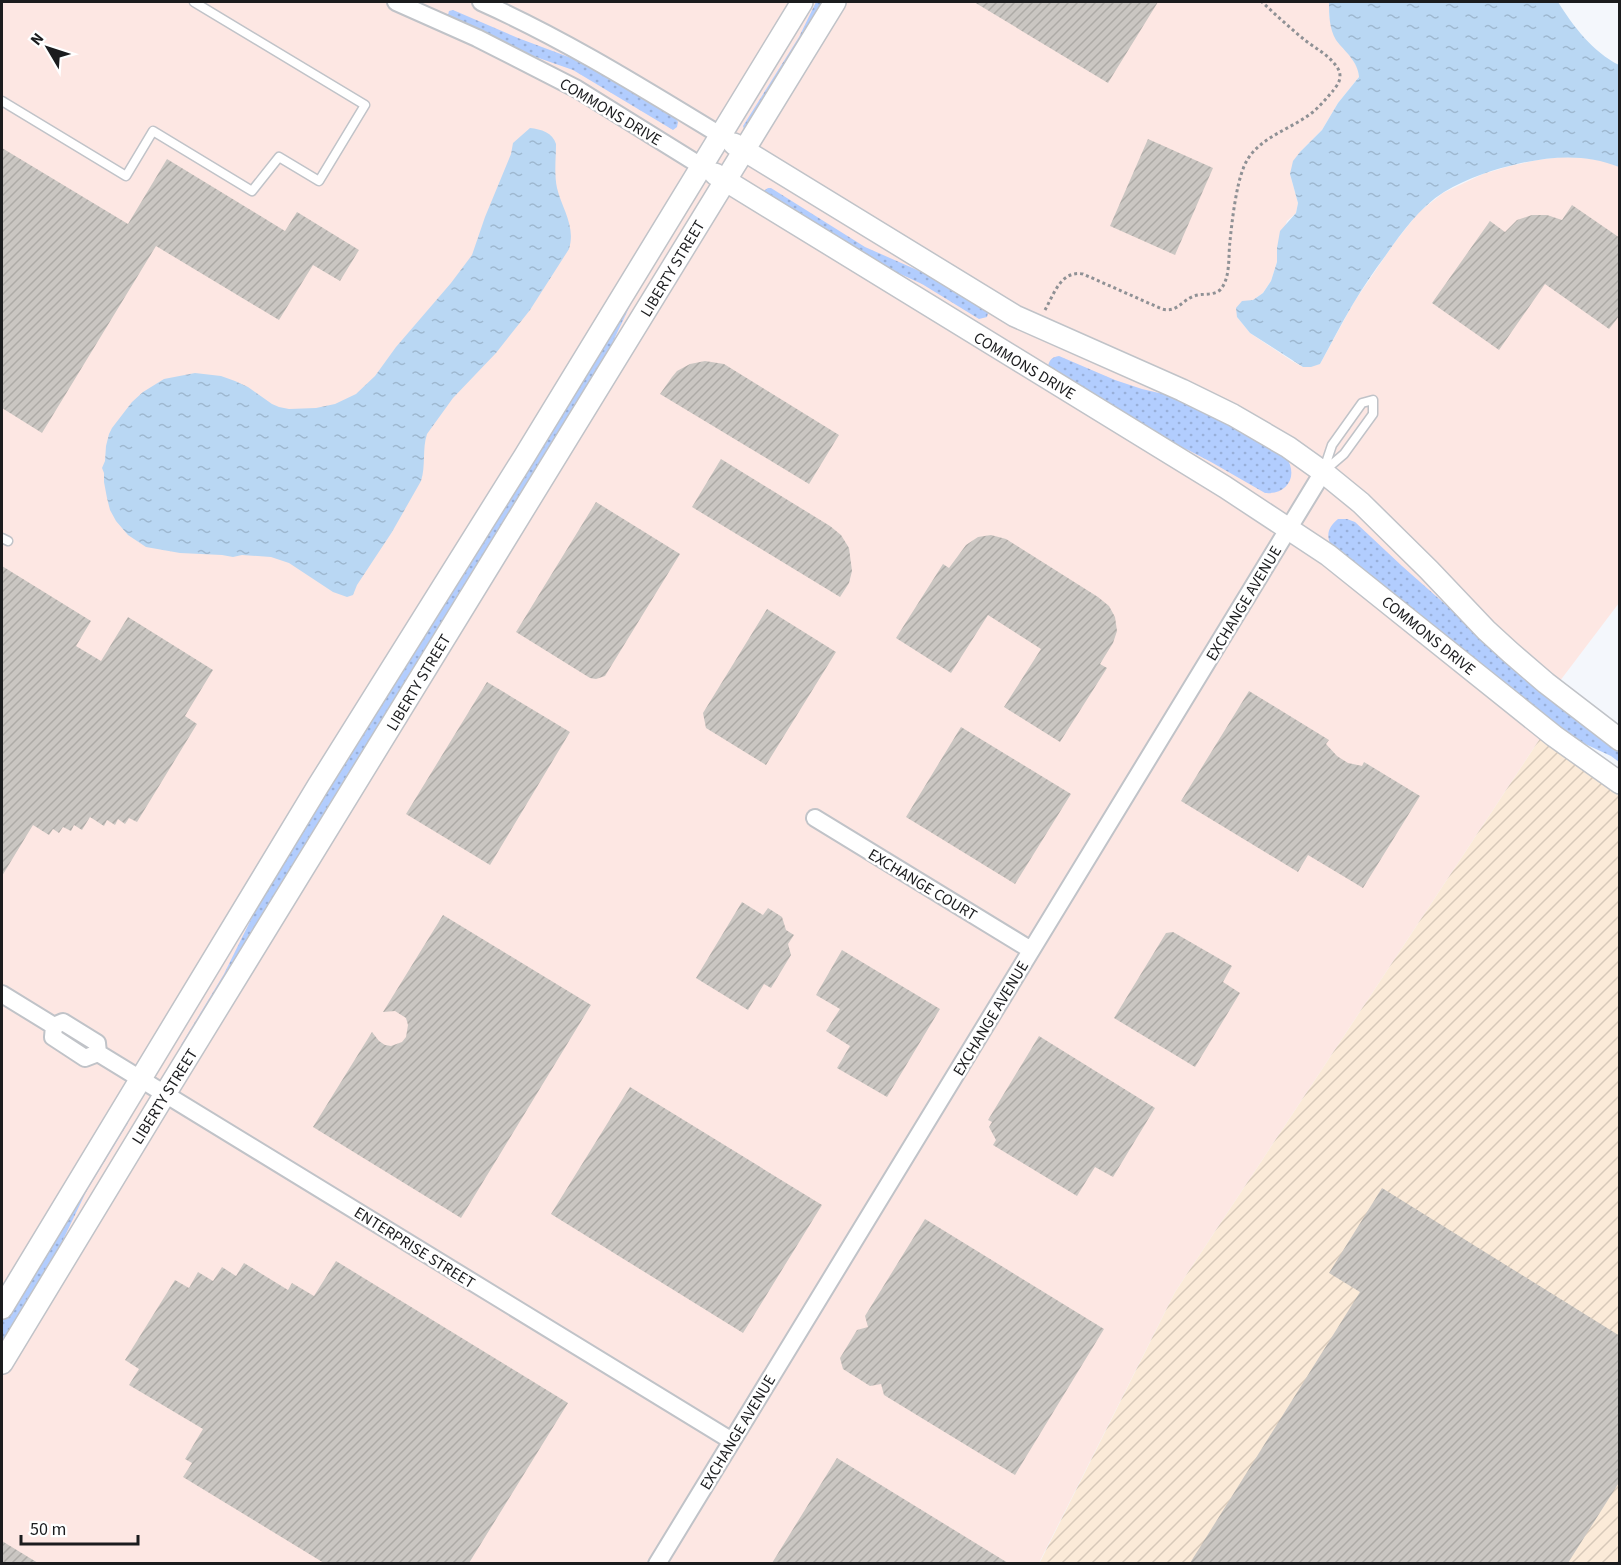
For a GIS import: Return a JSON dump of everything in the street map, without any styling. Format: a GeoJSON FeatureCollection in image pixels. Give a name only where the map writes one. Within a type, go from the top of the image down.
{"type":"FeatureCollection","features":[{"type":"Feature","properties":{"kind":"street","name":"COMMONS DRIVE"},"geometry":{"type":"LineString","coordinates":[[396,2],[477,38],[577,89],[1225,487],[1328,555],[1538,723],[1620,783]]}},
{"type":"Feature","properties":{"kind":"street"},"geometry":{"type":"LineString","coordinates":[[481,2],[573,46],[619,73],[1015,316],[1182,390],[1266,433],[1323,472],[1361,503],[1510,652],[1620,740]]}},
{"type":"Feature","properties":{"kind":"street","name":"LIBERTY STREET"},"geometry":{"type":"LineString","coordinates":[[2,1308],[325,776],[802,2]]}},
{"type":"Feature","properties":{"kind":"street","name":"LIBERTY STREET"},"geometry":{"type":"LineString","coordinates":[[2,1363],[835,2]]}},
{"type":"Feature","properties":{"kind":"street","name":"EXCHANGE AVENUE"},"geometry":{"type":"LineString","coordinates":[[657,1563],[1323,472]]}},
{"type":"Feature","properties":{"kind":"street","name":"EXCHANGE COURT"},"geometry":{"type":"LineString","coordinates":[[815,818],[1031,950]]}},
{"type":"Feature","properties":{"kind":"street","name":"ENTERPRISE STREET"},"geometry":{"type":"LineString","coordinates":[[2,994],[54,1026],[63,1022],[97,1043],[98,1053],[732,1441]]}},
{"type":"Feature","properties":{"kind":"lane"},"geometry":{"type":"LineString","coordinates":[[2,101],[126,176],[153,131],[252,191],[279,157],[319,181],[365,105],[194,2]]}},
{"type":"Feature","properties":{"kind":"lane"},"geometry":{"type":"LineString","coordinates":[[1373,400],[1373,414],[1344,454],[1323,472],[1332,445],[1362,403],[1373,400]]}},
{"type":"Feature","properties":{"kind":"path"},"geometry":{"type":"LineString","coordinates":[[1045,312],[1061,281],[1077,273],[1168,311],[1179,307],[1193,296],[1215,293],[1221,289],[1227,272],[1239,180],[1249,157],[1258,147],[1312,112],[1336,87],[1340,76],[1336,64],[1262,2]]}},
{"type":"Feature","properties":{"kind":"shaded area"},"geometry":{"type":"Polygon","coordinates":[[[2,2],[1329,2],[1329,17],[1358,69],[1359,77],[1338,103],[1322,130],[1300,152],[1290,174],[1298,203],[1296,213],[1287,221],[1277,248],[1277,262],[1271,281],[1263,293],[1237,317],[1250,333],[1303,367],[1320,364],[1354,302],[1395,242],[1419,212],[1443,193],[1483,174],[1537,160],[1562,157],[1584,158],[1605,161],[1619,167],[1619,603],[1544,702],[1541,737],[1175,1292],[1039,1563],[2,1564],[2,2]]]}},
{"type":"Feature","properties":{"kind":"shaded area"},"geometry":{"type":"Polygon","coordinates":[[[816,2],[825,2],[747,129],[744,129],[743,126],[799,37],[816,2]]]}},
{"type":"Feature","properties":{"kind":"shaded area"},"geometry":{"type":"Polygon","coordinates":[[[453,10],[582,62],[676,119],[677,127],[673,130],[573,70],[533,56],[451,18],[448,15],[449,11],[453,10]]]}},
{"type":"Feature","properties":{"kind":"shaded area"},"geometry":{"type":"Polygon","coordinates":[[[768,188],[865,247],[924,273],[986,310],[987,317],[979,319],[922,284],[859,255],[763,194],[768,188]]]}},
{"type":"Feature","properties":{"kind":"shaded area"},"geometry":{"type":"Polygon","coordinates":[[[692,196],[695,198],[636,293],[599,371],[184,1049],[181,1045],[224,974],[263,895],[692,196]]]}},
{"type":"Feature","properties":{"kind":"shaded area"},"geometry":{"type":"Polygon","coordinates":[[[1059,356],[1115,380],[1176,397],[1203,410],[1286,457],[1291,471],[1289,483],[1279,491],[1265,493],[1188,450],[1162,440],[1048,367],[1051,359],[1059,356]]]}},
{"type":"Feature","properties":{"kind":"shaded area"},"geometry":{"type":"Polygon","coordinates":[[[1338,519],[1355,522],[1560,706],[1619,752],[1619,762],[1570,737],[1331,546],[1329,531],[1338,519]]]}},
{"type":"Feature","properties":{"kind":"shaded area"},"geometry":{"type":"Polygon","coordinates":[[[1541,737],[1619,796],[1619,1563],[1039,1564],[1175,1292],[1541,737]]]}},
{"type":"Feature","properties":{"kind":"shaded area"},"geometry":{"type":"Polygon","coordinates":[[[125,1121],[128,1123],[86,1192],[49,1269],[2,1347],[2,1322],[125,1121]]]}},
{"type":"Feature","properties":{"kind":"water"},"geometry":{"type":"Polygon","coordinates":[[[1329,2],[1558,2],[1584,38],[1619,65],[1619,167],[1595,160],[1571,157],[1534,161],[1481,174],[1444,192],[1419,212],[1392,246],[1344,319],[1320,364],[1303,367],[1250,333],[1237,317],[1236,308],[1242,301],[1253,300],[1263,293],[1271,281],[1277,262],[1280,231],[1296,213],[1298,203],[1290,174],[1293,161],[1322,130],[1338,103],[1359,77],[1354,61],[1336,40],[1332,31],[1329,2]]]}},
{"type":"Feature","properties":{"kind":"water"},"geometry":{"type":"Polygon","coordinates":[[[530,128],[546,132],[556,144],[556,183],[570,225],[569,249],[530,310],[496,353],[453,398],[427,434],[421,481],[353,595],[347,597],[333,592],[289,563],[271,557],[180,553],[146,547],[128,535],[110,510],[102,468],[109,434],[132,402],[164,379],[195,373],[221,376],[235,381],[272,404],[289,409],[316,408],[335,404],[356,394],[375,376],[472,255],[511,154],[513,143],[530,128]]]}},
{"type":"Feature","properties":{"kind":"building"},"geometry":{"type":"Polygon","coordinates":[[[974,2],[1158,2],[1108,83],[974,2]]]}},
{"type":"Feature","properties":{"kind":"building"},"geometry":{"type":"Polygon","coordinates":[[[1148,139],[1213,168],[1175,255],[1110,226],[1148,139]]]}},
{"type":"Feature","properties":{"kind":"building"},"geometry":{"type":"Polygon","coordinates":[[[2,148],[128,224],[167,159],[285,231],[297,212],[359,250],[340,281],[313,265],[279,320],[156,246],[42,433],[2,408],[2,148]]]}},
{"type":"Feature","properties":{"kind":"building"},"geometry":{"type":"Polygon","coordinates":[[[1572,205],[1620,238],[1620,315],[1609,329],[1545,284],[1499,350],[1432,303],[1490,221],[1505,232],[1517,220],[1532,215],[1547,215],[1562,220],[1572,205]]]}},
{"type":"Feature","properties":{"kind":"building"},"geometry":{"type":"Polygon","coordinates":[[[705,361],[724,364],[839,435],[809,484],[660,394],[677,371],[690,364],[705,361]]]}},
{"type":"Feature","properties":{"kind":"building"},"geometry":{"type":"Polygon","coordinates":[[[721,459],[841,535],[849,548],[852,571],[849,583],[840,597],[692,507],[721,459]]]}},
{"type":"Feature","properties":{"kind":"building"},"geometry":{"type":"Polygon","coordinates":[[[596,502],[680,554],[605,676],[596,679],[590,678],[516,632],[596,502]]]}},
{"type":"Feature","properties":{"kind":"building"},"geometry":{"type":"Polygon","coordinates":[[[991,535],[1006,539],[1098,597],[1109,606],[1115,617],[1117,631],[1113,643],[1100,664],[1107,668],[1060,742],[1004,707],[1041,649],[988,615],[951,673],[896,638],[943,564],[949,568],[966,545],[978,537],[991,535]]]}},
{"type":"Feature","properties":{"kind":"building"},"geometry":{"type":"Polygon","coordinates":[[[2,566],[91,621],[76,646],[101,661],[128,617],[213,670],[185,716],[197,724],[137,822],[129,818],[125,824],[118,819],[115,825],[107,820],[104,826],[90,817],[82,830],[74,825],[71,831],[63,827],[59,833],[53,829],[49,835],[33,825],[2,876],[2,566]]]}},
{"type":"Feature","properties":{"kind":"building"},"geometry":{"type":"Polygon","coordinates":[[[767,609],[836,652],[766,765],[706,728],[703,713],[767,609]]]}},
{"type":"Feature","properties":{"kind":"building"},"geometry":{"type":"Polygon","coordinates":[[[487,682],[570,732],[490,865],[406,814],[487,682]]]}},
{"type":"Feature","properties":{"kind":"building"},"geometry":{"type":"Polygon","coordinates":[[[1249,691],[1329,740],[1326,744],[1337,756],[1348,763],[1362,766],[1364,762],[1420,796],[1363,888],[1308,855],[1298,872],[1181,801],[1249,691]]]}},
{"type":"Feature","properties":{"kind":"building"},"geometry":{"type":"Polygon","coordinates":[[[961,727],[1071,794],[1015,884],[906,817],[961,727]]]}},
{"type":"Feature","properties":{"kind":"building"},"geometry":{"type":"Polygon","coordinates":[[[742,902],[763,915],[768,908],[782,917],[786,930],[794,935],[788,944],[791,955],[771,988],[764,984],[748,1010],[696,978],[742,902]]]}},
{"type":"Feature","properties":{"kind":"building"},"geometry":{"type":"Polygon","coordinates":[[[443,915],[591,1005],[461,1218],[313,1127],[372,1032],[379,1041],[391,1046],[402,1042],[406,1037],[408,1025],[406,1018],[395,1011],[383,1012],[443,915]]]}},
{"type":"Feature","properties":{"kind":"building"},"geometry":{"type":"Polygon","coordinates":[[[1173,932],[1232,966],[1223,982],[1240,993],[1195,1067],[1114,1018],[1166,933],[1173,932]]]}},
{"type":"Feature","properties":{"kind":"building"},"geometry":{"type":"Polygon","coordinates":[[[842,950],[940,1009],[887,1097],[837,1068],[850,1046],[826,1031],[840,1009],[816,995],[842,950]]]}},
{"type":"Feature","properties":{"kind":"building"},"geometry":{"type":"Polygon","coordinates":[[[1039,1036],[1155,1108],[1113,1177],[1095,1167],[1077,1196],[993,1145],[996,1140],[989,1127],[992,1122],[988,1120],[1039,1036]]]}},
{"type":"Feature","properties":{"kind":"building"},"geometry":{"type":"Polygon","coordinates":[[[630,1087],[822,1205],[743,1333],[551,1214],[630,1087]]]}},
{"type":"Feature","properties":{"kind":"building"},"geometry":{"type":"Polygon","coordinates":[[[1382,1188],[1620,1336],[1620,1481],[1568,1563],[1190,1563],[1360,1292],[1329,1273],[1382,1188]]]}},
{"type":"Feature","properties":{"kind":"building"},"geometry":{"type":"Polygon","coordinates":[[[925,1219],[1104,1329],[1015,1475],[884,1395],[881,1384],[870,1386],[843,1369],[840,1358],[857,1330],[868,1327],[865,1316],[925,1219]]]}},
{"type":"Feature","properties":{"kind":"building"},"geometry":{"type":"Polygon","coordinates":[[[336,1261],[568,1403],[469,1563],[324,1563],[183,1477],[192,1463],[185,1459],[203,1429],[129,1385],[139,1369],[125,1360],[175,1280],[189,1288],[198,1272],[213,1281],[222,1267],[236,1276],[244,1263],[288,1290],[292,1283],[314,1296],[336,1261]]]}},
{"type":"Feature","properties":{"kind":"building"},"geometry":{"type":"Polygon","coordinates":[[[837,1458],[1008,1563],[772,1563],[837,1458]]]}},
{"type":"Feature","properties":{"kind":"building"},"geometry":{"type":"Polygon","coordinates":[[[2,1541],[38,1563],[2,1563],[2,1541]]]}}]}
